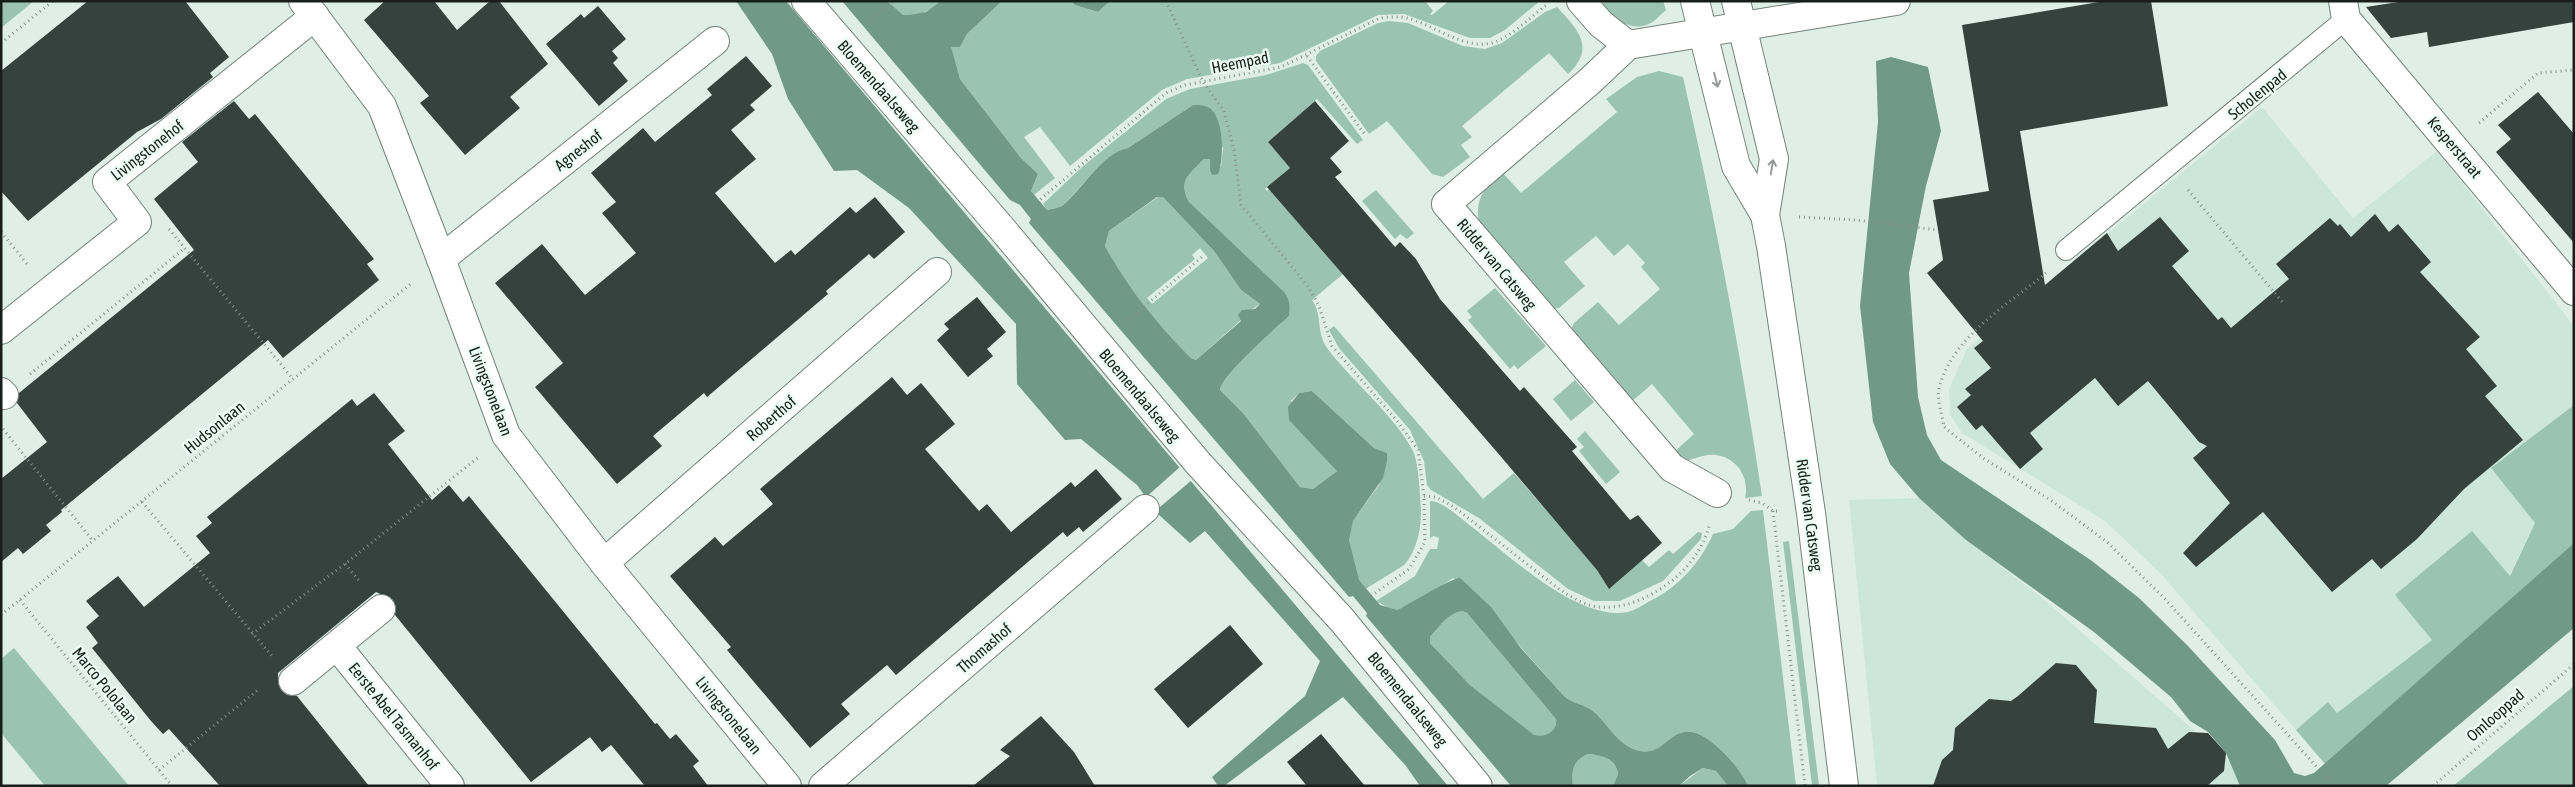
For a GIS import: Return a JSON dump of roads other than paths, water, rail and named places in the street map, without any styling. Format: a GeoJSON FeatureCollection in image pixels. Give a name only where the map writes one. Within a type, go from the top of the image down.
{"type":"FeatureCollection","features":[{"type":"Feature","properties":{"kind":"street","name":"Bloemendaalseweg"},"geometry":{"type":"LineString","coordinates":[[806,1],[1003,230],[1198,463],[1342,620],[1478,786]]}},
{"type":"Feature","properties":{"kind":"street"},"geometry":{"type":"LineString","coordinates":[[1581,1],[1601,24],[1628,45],[1704,33],[1739,14],[1896,1]]}},
{"type":"Feature","properties":{"kind":"street","name":"Ridder van Catsweg"},"geometry":{"type":"LineString","coordinates":[[1695,1],[1736,166],[1765,215]]}},
{"type":"Feature","properties":{"kind":"street","name":"Livingstonehof"},"geometry":{"type":"LineString","coordinates":[[1,330],[136,222],[107,182],[309,9]]}},
{"type":"Feature","properties":{"kind":"street","name":"Livingstonelaan"},"geometry":{"type":"LineString","coordinates":[[309,9],[382,106],[442,259],[506,435],[604,564],[787,786]]}},
{"type":"Feature","properties":{"kind":"street","name":"Kesperstraat"},"geometry":{"type":"LineString","coordinates":[[2345,10],[2574,291]]}},
{"type":"Feature","properties":{"kind":"street","name":"Ridder van Catsweg"},"geometry":{"type":"LineString","coordinates":[[1739,14],[1774,159],[1765,215],[1811,512],[1844,786]]}},
{"type":"Feature","properties":{"kind":"street","name":"Agneshof"},"geometry":{"type":"LineString","coordinates":[[442,259],[716,41]]}},
{"type":"Feature","properties":{"kind":"street","name":"Ridder van Catsweg"},"geometry":{"type":"LineString","coordinates":[[1628,45],[1590,81],[1446,204],[1672,468],[1717,493]]}},
{"type":"Feature","properties":{"kind":"street","name":"Roberthof"},"geometry":{"type":"LineString","coordinates":[[604,564],[937,272]]}},
{"type":"Feature","properties":{"kind":"street","name":"Thomashof"},"geometry":{"type":"LineString","coordinates":[[823,786],[1145,509]]}},
{"type":"Feature","properties":{"kind":"street","name":"Eerste Abel Tasmanhof"},"geometry":{"type":"LineString","coordinates":[[288,676],[337,646],[382,609]]}},
{"type":"Feature","properties":{"kind":"street","name":"Eerste Abel Tasmanhof"},"geometry":{"type":"LineString","coordinates":[[337,646],[450,786]]}},
{"type":"Feature","properties":{"kind":"lane","name":"Scholenpad"},"geometry":{"type":"LineString","coordinates":[[2066,250],[2168,166],[2345,10]]}}]}
